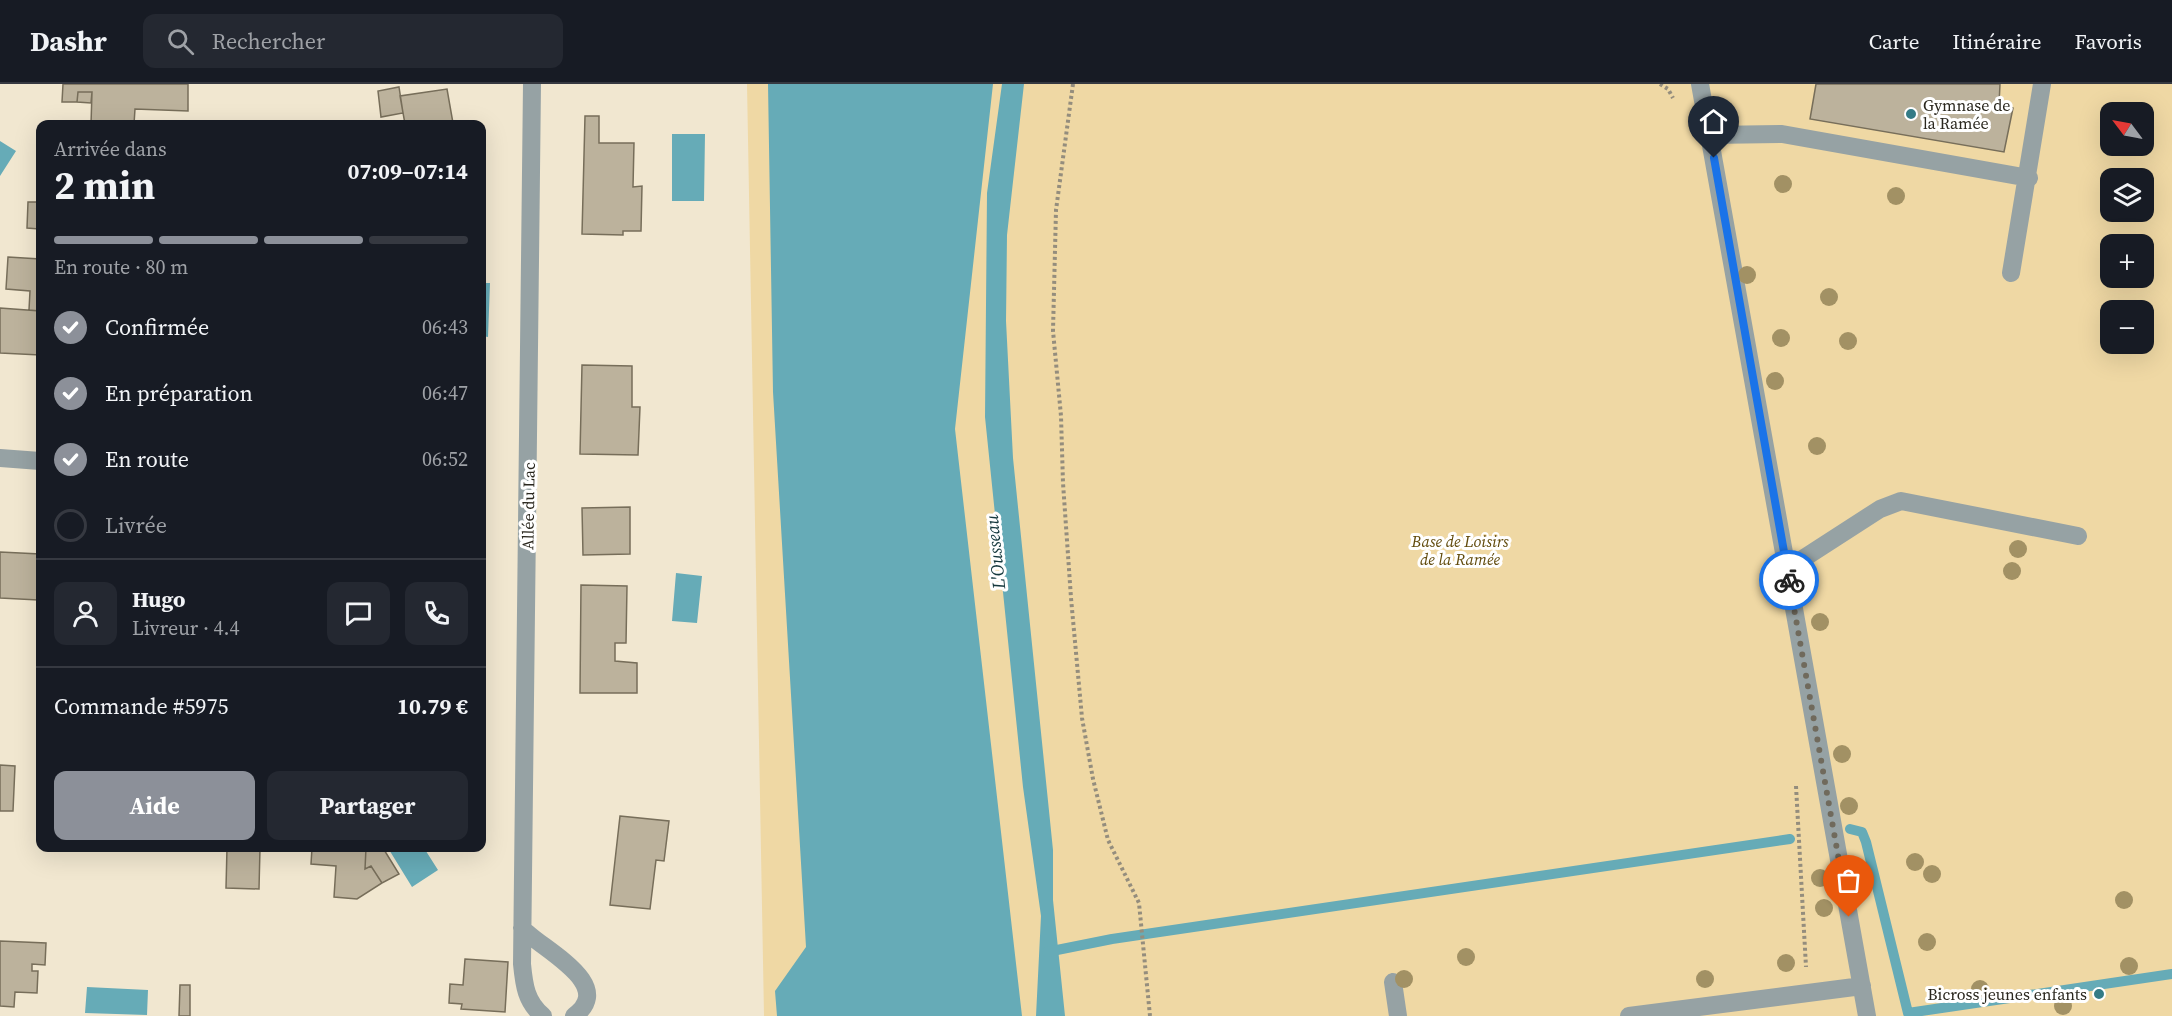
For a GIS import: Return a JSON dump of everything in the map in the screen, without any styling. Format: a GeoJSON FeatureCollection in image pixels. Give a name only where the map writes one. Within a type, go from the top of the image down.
{"type":"FeatureCollection","features":[{"type":"Feature","properties":{"kind":"street","name":"Allée du Lac"},"geometry":{"type":"LineString","coordinates":[[532,84],[522,928],[524,986],[535,1010],[543,1016]]}},
{"type":"Feature","properties":{"kind":"street"},"geometry":{"type":"LineString","coordinates":[[1700,84],[1867,1016]]}},
{"type":"Feature","properties":{"kind":"street"},"geometry":{"type":"LineString","coordinates":[[2011,273],[2029,178],[2042,84]]}},
{"type":"Feature","properties":{"kind":"street"},"geometry":{"type":"LineString","coordinates":[[1710,135],[1782,134],[2029,178]]}},
{"type":"Feature","properties":{"kind":"street"},"geometry":{"type":"LineString","coordinates":[[0,458],[36,461]]}},
{"type":"Feature","properties":{"kind":"street"},"geometry":{"type":"LineString","coordinates":[[1787,570],[1880,509],[1901,501],[2078,536]]}},
{"type":"Feature","properties":{"kind":"street"},"geometry":{"type":"LineString","coordinates":[[522,928],[539,945],[579,975],[584,983],[585,1002],[574,1016]]}},
{"type":"Feature","properties":{"kind":"street"},"geometry":{"type":"LineString","coordinates":[[1393,982],[1398,1016]]}},
{"type":"Feature","properties":{"kind":"street"},"geometry":{"type":"LineString","coordinates":[[1629,1016],[1862,986]]}},
{"type":"Feature","properties":{"kind":"path"},"geometry":{"type":"LineString","coordinates":[[1072,84],[1056,210],[1053,332],[1061,416],[1071,598],[1082,718],[1093,778],[1108,840],[1139,903],[1150,1016]]}},
{"type":"Feature","properties":{"kind":"green space","name":"Base de Loisirs de la Ramée"},"geometry":{"type":"Polygon","coordinates":[[[747,84],[2172,84],[2172,1016],[764,1016],[747,84]]]}},
{"type":"Feature","properties":{"kind":"water"},"geometry":{"type":"Polygon","coordinates":[[[768,84],[993,84],[955,429],[1022,1016],[777,1016],[775,991],[806,947],[773,392],[768,84]]]}},
{"type":"Feature","properties":{"kind":"water"},"geometry":{"type":"Polygon","coordinates":[[[1002,84],[1024,84],[1007,235],[1006,321],[1013,458],[1053,850],[1053,900],[1065,1016],[1036,1016],[1041,916],[1023,787],[985,417],[987,193],[1002,84]]]}},
{"type":"Feature","properties":{"kind":"water"},"geometry":{"type":"Polygon","coordinates":[[[672,134],[705,134],[704,201],[672,201],[672,134]]]}},
{"type":"Feature","properties":{"kind":"water"},"geometry":{"type":"Polygon","coordinates":[[[0,141],[16,151],[0,176],[0,141]]]}},
{"type":"Feature","properties":{"kind":"water"},"geometry":{"type":"Polygon","coordinates":[[[486,283],[490,283],[488,337],[486,337],[486,283]]]}},
{"type":"Feature","properties":{"kind":"water"},"geometry":{"type":"Polygon","coordinates":[[[676,573],[702,576],[697,623],[672,621],[676,573]]]}},
{"type":"Feature","properties":{"kind":"water"},"geometry":{"type":"Polygon","coordinates":[[[390,852],[427,852],[438,870],[412,887],[390,852]]]}},
{"type":"Feature","properties":{"kind":"water"},"geometry":{"type":"Polygon","coordinates":[[[87,987],[148,990],[147,1015],[85,1013],[87,987]]]}},
{"type":"Feature","properties":{"kind":"building"},"geometry":{"type":"Polygon","coordinates":[[[63,84],[188,84],[188,111],[135,109],[134,120],[91,120],[92,92],[78,92],[77,102],[62,102],[63,84]]]}},
{"type":"Feature","properties":{"kind":"building","name":"Gymnase de la Ramée"},"geometry":{"type":"Polygon","coordinates":[[[1816,84],[2000,84],[1999,105],[2013,108],[2004,152],[1810,119],[1816,84]]]}},
{"type":"Feature","properties":{"kind":"building"},"geometry":{"type":"Polygon","coordinates":[[[399,87],[403,113],[381,117],[378,91],[399,87]]]}},
{"type":"Feature","properties":{"kind":"building"},"geometry":{"type":"Polygon","coordinates":[[[447,89],[452,120],[404,120],[400,96],[447,89]]]}},
{"type":"Feature","properties":{"kind":"building"},"geometry":{"type":"Polygon","coordinates":[[[78,92],[92,92],[91,103],[77,102],[78,92]]]}},
{"type":"Feature","properties":{"kind":"building"},"geometry":{"type":"Polygon","coordinates":[[[585,116],[599,116],[599,143],[634,143],[633,187],[642,186],[641,231],[623,231],[623,235],[582,234],[585,116]]]}},
{"type":"Feature","properties":{"kind":"building"},"geometry":{"type":"Polygon","coordinates":[[[28,202],[36,202],[36,229],[27,228],[28,202]]]}},
{"type":"Feature","properties":{"kind":"building"},"geometry":{"type":"Polygon","coordinates":[[[8,257],[36,259],[36,311],[29,310],[30,291],[6,289],[8,257]]]}},
{"type":"Feature","properties":{"kind":"building"},"geometry":{"type":"Polygon","coordinates":[[[0,308],[36,311],[36,355],[0,353],[0,308]]]}},
{"type":"Feature","properties":{"kind":"building"},"geometry":{"type":"Polygon","coordinates":[[[582,365],[632,366],[632,407],[640,407],[638,455],[580,454],[582,365]]]}},
{"type":"Feature","properties":{"kind":"building"},"geometry":{"type":"Polygon","coordinates":[[[630,507],[630,554],[583,555],[582,508],[630,507]]]}},
{"type":"Feature","properties":{"kind":"building"},"geometry":{"type":"Polygon","coordinates":[[[0,552],[36,554],[36,600],[0,598],[0,552]]]}},
{"type":"Feature","properties":{"kind":"building"},"geometry":{"type":"Polygon","coordinates":[[[581,585],[627,586],[626,643],[615,643],[615,661],[637,663],[637,693],[580,693],[581,585]]]}},
{"type":"Feature","properties":{"kind":"building"},"geometry":{"type":"Polygon","coordinates":[[[0,765],[15,766],[13,811],[0,811],[0,765]]]}},
{"type":"Feature","properties":{"kind":"building"},"geometry":{"type":"Polygon","coordinates":[[[620,816],[669,821],[664,861],[656,860],[650,909],[610,905],[620,816]]]}},
{"type":"Feature","properties":{"kind":"building"},"geometry":{"type":"Polygon","coordinates":[[[227,852],[260,852],[259,889],[226,888],[227,852]]]}},
{"type":"Feature","properties":{"kind":"building"},"geometry":{"type":"Polygon","coordinates":[[[312,852],[366,852],[365,869],[371,866],[382,883],[357,899],[334,897],[336,866],[311,864],[312,852]]]}},
{"type":"Feature","properties":{"kind":"building"},"geometry":{"type":"Polygon","coordinates":[[[366,852],[385,852],[399,874],[382,883],[371,866],[365,869],[366,852]]]}},
{"type":"Feature","properties":{"kind":"building"},"geometry":{"type":"Polygon","coordinates":[[[0,941],[46,943],[45,965],[32,964],[32,971],[38,971],[37,993],[15,992],[14,1007],[0,1006],[0,941]]]}},
{"type":"Feature","properties":{"kind":"building"},"geometry":{"type":"Polygon","coordinates":[[[465,959],[508,962],[505,1012],[461,1009],[462,1004],[449,1003],[450,984],[463,985],[465,959]]]}},
{"type":"Feature","properties":{"kind":"building"},"geometry":{"type":"Polygon","coordinates":[[[180,985],[190,985],[190,1016],[179,1016],[180,985]]]}},
{"type":"Feature","properties":{"kind":"waterway"},"geometry":{"type":"LineString","coordinates":[[1850,829],[1862,832],[1866,842],[1908,1013],[2172,974]]}},
{"type":"Feature","properties":{"kind":"waterway"},"geometry":{"type":"LineString","coordinates":[[1047,952],[1112,939],[1790,839]]}},
{"type":"Feature","properties":{"kind":"way so far"},"geometry":{"type":"LineString","coordinates":[[1789,580],[1849,917]]}},
{"type":"Feature","properties":{"kind":"place","name":"Gymnase de la Ramée"},"geometry":{"type":"Point","coordinates":[1911,114]}},
{"type":"Feature","properties":{"kind":"place","name":"Bicross jeunes enfants"},"geometry":{"type":"Point","coordinates":[2099,994]}},
{"type":"Feature","properties":{"kind":"route"},"geometry":{"type":"LineString","coordinates":[[1714,158],[1789,580]]}},
{"type":"Feature","properties":{"kind":"water label","name":"L'Ousseau"},"geometry":{"type":"Point","coordinates":[995,552]}}]}
